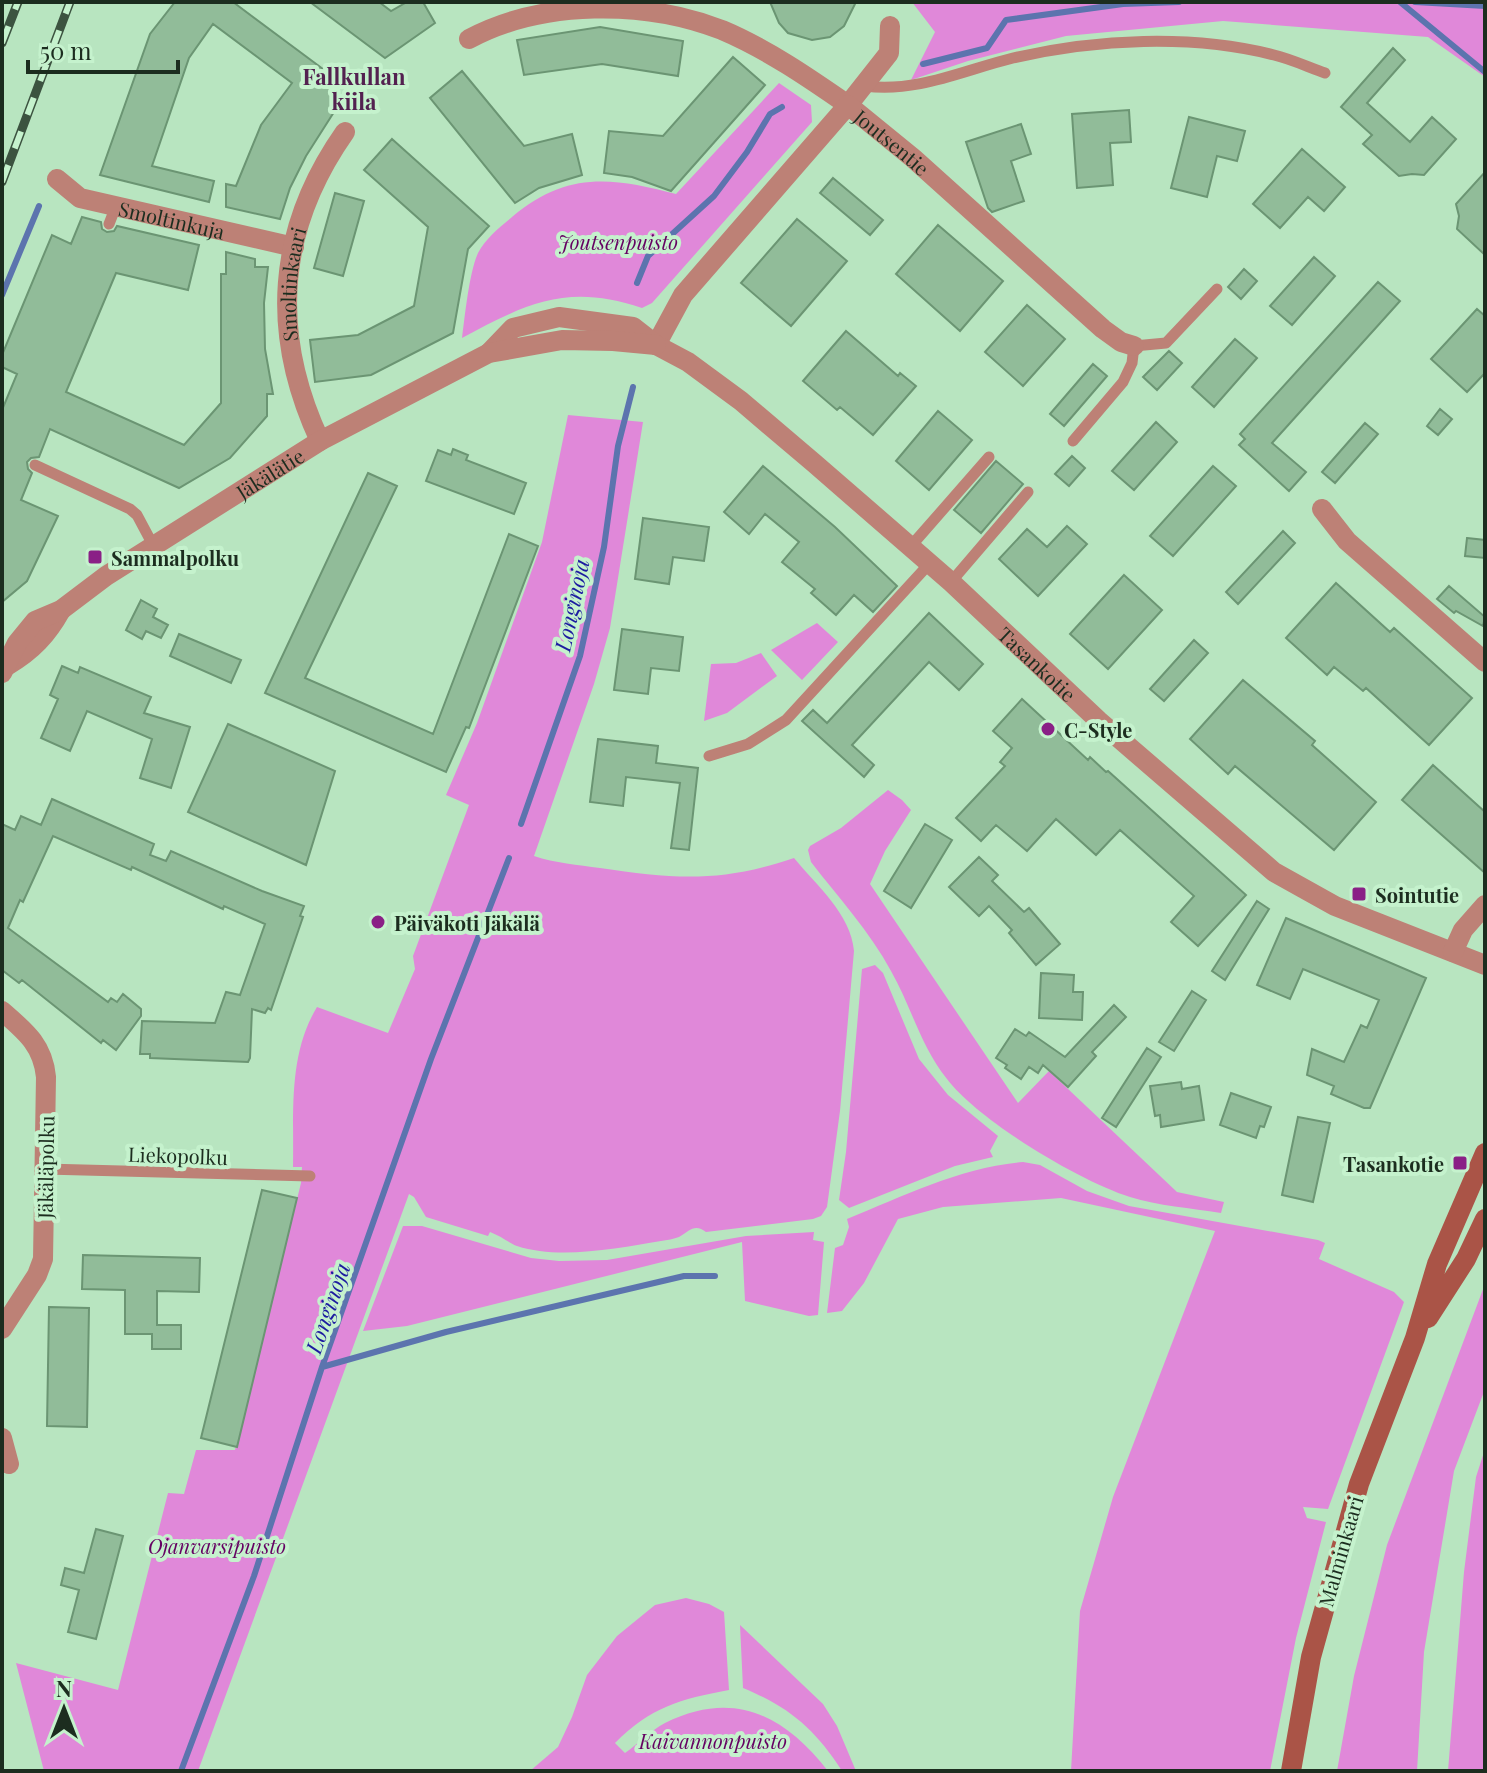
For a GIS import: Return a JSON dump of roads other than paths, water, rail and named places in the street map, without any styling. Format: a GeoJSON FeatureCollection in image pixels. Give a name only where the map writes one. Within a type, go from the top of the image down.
{"type":"FeatureCollection","features":[{"type":"Feature","properties":{"kind":"main road","name":"Malminkaari"},"geometry":{"type":"LineString","coordinates":[[1291,1771],[1311,1657],[1342,1539],[1380,1424],[1415,1338],[1437,1264],[1485,1153]]}},
{"type":"Feature","properties":{"kind":"main road","name":"Malminkaari"},"geometry":{"type":"LineString","coordinates":[[1415,1338],[1466,1259],[1485,1219]]}},
{"type":"Feature","properties":{"kind":"street"},"geometry":{"type":"LineString","coordinates":[[469,39],[491,26],[548,9],[582,6],[648,9],[723,30],[767,53],[848,105],[889,53],[890,26]]}},
{"type":"Feature","properties":{"kind":"street","name":"Joutsentie"},"geometry":{"type":"LineString","coordinates":[[656,345],[683,295],[848,105],[913,158],[1103,329],[1121,342],[1134,346]]}},
{"type":"Feature","properties":{"kind":"street","name":"Smoltinkaari"},"geometry":{"type":"LineString","coordinates":[[320,441],[295,376],[288,345],[286,287],[294,247],[321,170],[345,132]]}},
{"type":"Feature","properties":{"kind":"street","name":"Smoltinkuja"},"geometry":{"type":"LineString","coordinates":[[57,179],[80,198],[112,215],[294,247]]}},
{"type":"Feature","properties":{"kind":"street","name":"Jäkälätie"},"geometry":{"type":"LineString","coordinates":[[5,669],[17,643],[35,621],[61,610],[153,545],[320,441],[489,353],[513,328],[559,317],[633,327],[656,345]]}},
{"type":"Feature","properties":{"kind":"street","name":"Tasankotie"},"geometry":{"type":"LineString","coordinates":[[656,345],[680,356],[741,401],[911,546],[1099,721],[1274,872],[1335,906],[1485,965]]}},
{"type":"Feature","properties":{"kind":"street"},"geometry":{"type":"LineString","coordinates":[[1322,509],[1347,541],[1485,662]]}},
{"type":"Feature","properties":{"kind":"street"},"geometry":{"type":"LineString","coordinates":[[1453,952],[1463,930],[1485,905]]}},
{"type":"Feature","properties":{"kind":"street","name":"Jäkäläpolku"},"geometry":{"type":"LineString","coordinates":[[2,1011],[32,1038],[45,1058],[43,1259],[37,1275],[2,1329]]}},
{"type":"Feature","properties":{"kind":"street"},"geometry":{"type":"LineString","coordinates":[[2,1438],[9,1464]]}},
{"type":"Feature","properties":{"kind":"lane"},"geometry":{"type":"LineString","coordinates":[[865,86],[908,87],[1041,52],[1145,43],[1222,45],[1277,55],[1325,73]]}},
{"type":"Feature","properties":{"kind":"lane"},"geometry":{"type":"LineString","coordinates":[[1073,441],[1129,373],[1134,346],[1166,343],[1217,289]]}},
{"type":"Feature","properties":{"kind":"lane"},"geometry":{"type":"LineString","coordinates":[[911,546],[989,457]]}},
{"type":"Feature","properties":{"kind":"lane"},"geometry":{"type":"LineString","coordinates":[[35,465],[130,509],[137,515],[153,545]]}},
{"type":"Feature","properties":{"kind":"lane"},"geometry":{"type":"LineString","coordinates":[[951,582],[1028,492]]}},
{"type":"Feature","properties":{"kind":"lane"},"geometry":{"type":"LineString","coordinates":[[709,756],[748,744],[786,720],[930,563]]}},
{"type":"Feature","properties":{"kind":"lane","name":"Liekopolku"},"geometry":{"type":"LineString","coordinates":[[45,1169],[310,1176]]}},
{"type":"Feature","properties":{"kind":"waterway","name":"Longinoja"},"geometry":{"type":"LineString","coordinates":[[923,64],[987,48],[1006,20],[1123,4],[1179,2]]}},
{"type":"Feature","properties":{"kind":"waterway"},"geometry":{"type":"LineString","coordinates":[[1400,2],[1485,72]]}},
{"type":"Feature","properties":{"kind":"waterway","name":"Longinoja"},"geometry":{"type":"LineString","coordinates":[[1415,2],[1485,6]]}},
{"type":"Feature","properties":{"kind":"waterway","name":"Longinoja"},"geometry":{"type":"LineString","coordinates":[[637,283],[648,256],[714,196],[747,152],[770,114],[782,107]]}},
{"type":"Feature","properties":{"kind":"waterway"},"geometry":{"type":"LineString","coordinates":[[2,295],[39,206]]}},
{"type":"Feature","properties":{"kind":"waterway","name":"Longinoja"},"geometry":{"type":"LineString","coordinates":[[521,824],[580,656],[604,547],[618,446],[633,387]]}},
{"type":"Feature","properties":{"kind":"waterway","name":"Longinoja"},"geometry":{"type":"LineString","coordinates":[[181,1771],[254,1576],[322,1367],[431,1059],[509,858]]}},
{"type":"Feature","properties":{"kind":"waterway"},"geometry":{"type":"LineString","coordinates":[[322,1367],[446,1332],[684,1276],[715,1276]]}},
{"type":"Feature","properties":{"kind":"railway"},"geometry":{"type":"LineString","coordinates":[[2,43],[18,2]]}},
{"type":"Feature","properties":{"kind":"railway"},"geometry":{"type":"LineString","coordinates":[[2,182],[70,2]]}},
{"type":"Feature","properties":{"kind":"place","name":"Sammalpolku"},"geometry":{"type":"Point","coordinates":[95,557]}},
{"type":"Feature","properties":{"kind":"place","name":"C-Style"},"geometry":{"type":"Point","coordinates":[1048,729]}},
{"type":"Feature","properties":{"kind":"place","name":"Sointutie"},"geometry":{"type":"Point","coordinates":[1359,894]}},
{"type":"Feature","properties":{"kind":"place","name":"Päiväkoti Jäkälä"},"geometry":{"type":"Point","coordinates":[378,922]}},
{"type":"Feature","properties":{"kind":"place","name":"Tasankotie"},"geometry":{"type":"Point","coordinates":[1460,1163]}},
{"type":"Feature","properties":{"kind":"district","name":"Fallkullan kiila"},"geometry":{"type":"Point","coordinates":[354,88]}},
{"type":"Feature","properties":{"kind":"park label","name":"Joutsenpuisto"},"geometry":{"type":"Point","coordinates":[618,241]}},
{"type":"Feature","properties":{"kind":"park label","name":"Ojanvarsipuisto"},"geometry":{"type":"Point","coordinates":[217,1545]}},
{"type":"Feature","properties":{"kind":"park label","name":"Kaivannonpuisto"},"geometry":{"type":"Point","coordinates":[713,1740]}}]}
